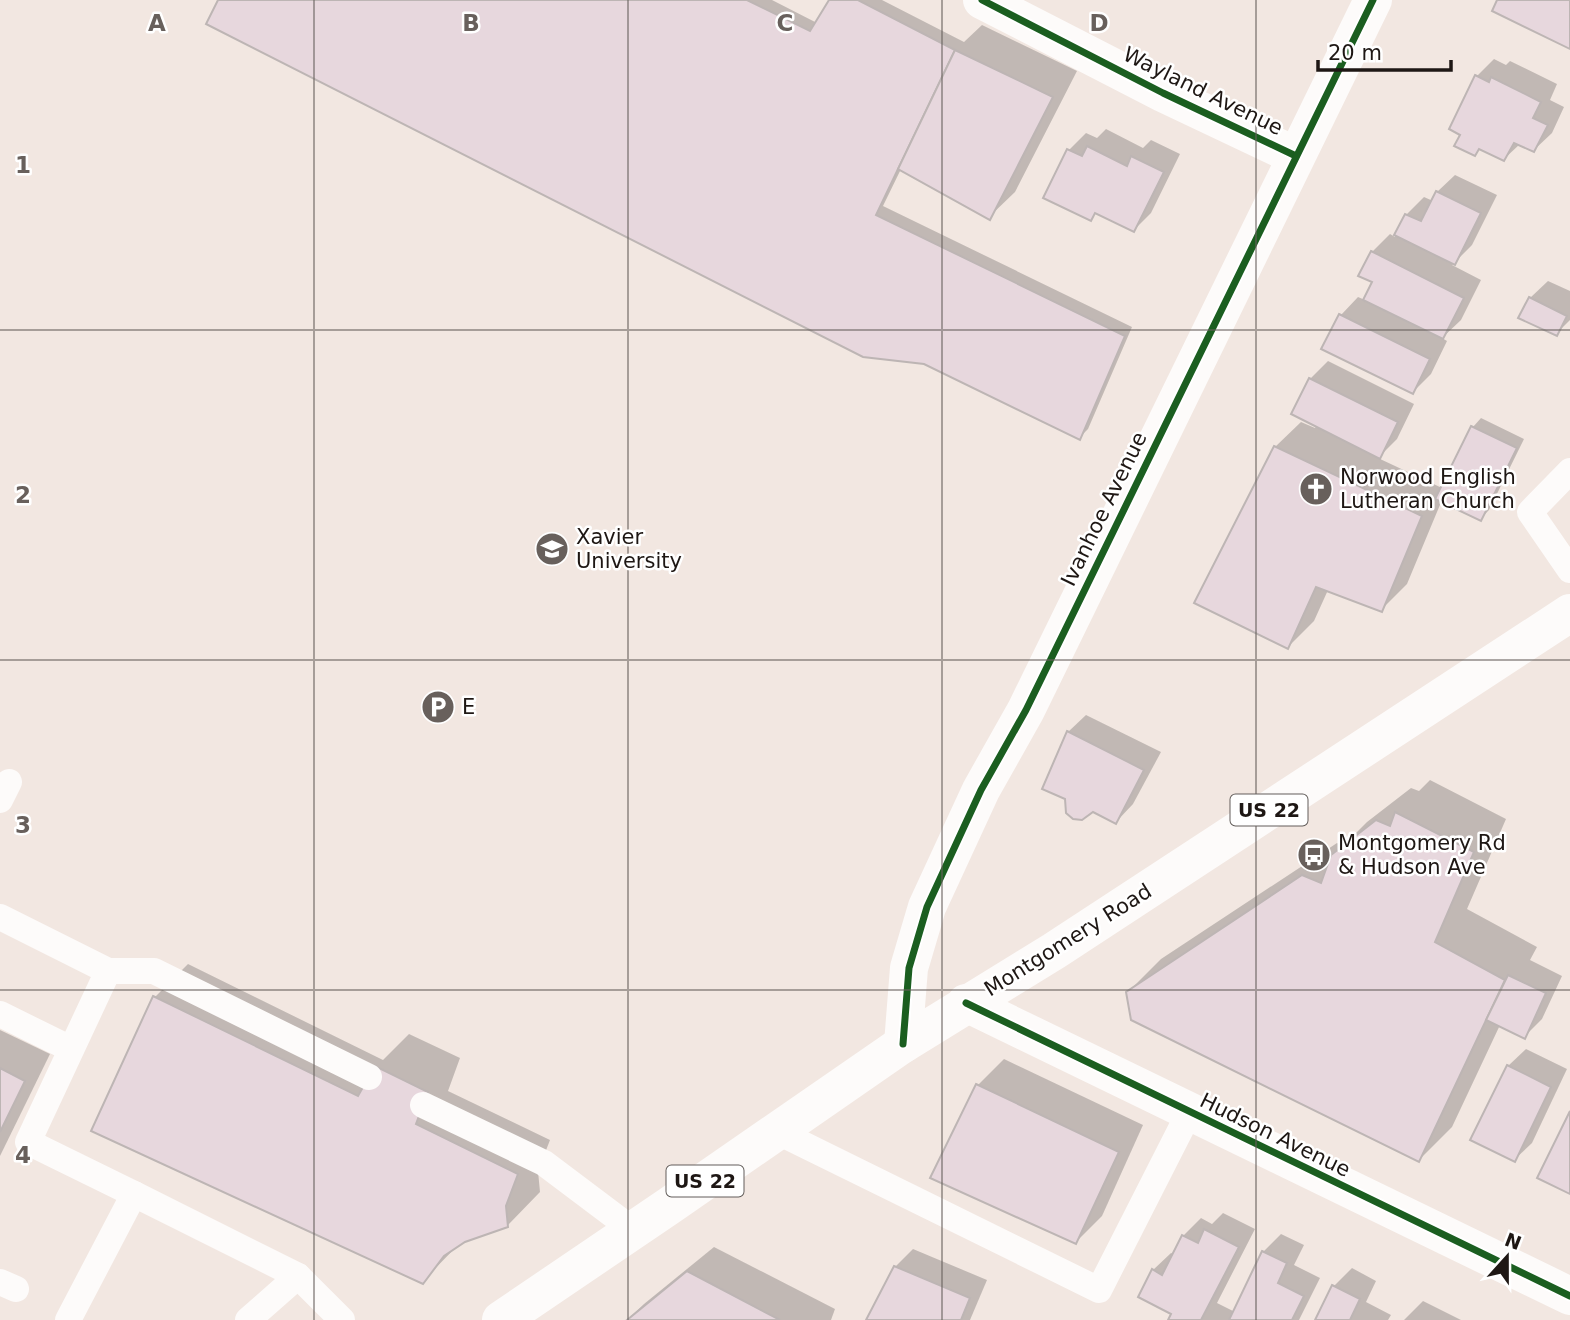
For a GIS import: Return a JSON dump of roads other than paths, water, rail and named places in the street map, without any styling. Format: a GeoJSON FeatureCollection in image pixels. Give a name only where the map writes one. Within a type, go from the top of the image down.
{"type":"FeatureCollection","features":[{"type":"Feature","properties":{"kind":"street","name":"Wayland Avenue"},"geometry":{"type":"LineString","coordinates":[[982,0],[1163,93],[1296,156]]}},
{"type":"Feature","properties":{"kind":"street","name":"Ivanhoe Avenue"},"geometry":{"type":"LineString","coordinates":[[903,1044],[909,968],[927,907],[981,790],[1026,710],[1373,0]]}},
{"type":"Feature","properties":{"kind":"street","name":"Montgomery Road"},"geometry":{"type":"LineString","coordinates":[[500,1320],[903,1044],[1054,951],[1570,613]]}},
{"type":"Feature","properties":{"kind":"street","name":"Hudson Avenue"},"geometry":{"type":"LineString","coordinates":[[966,1003],[1570,1296]]}},
{"type":"Feature","properties":{"kind":"lane"},"geometry":{"type":"LineString","coordinates":[[1570,471],[1530,512],[1570,570]]}},
{"type":"Feature","properties":{"kind":"lane"},"geometry":{"type":"LineString","coordinates":[[0,917],[108,971],[154,971],[369,1077]]}},
{"type":"Feature","properties":{"kind":"lane"},"geometry":{"type":"LineString","coordinates":[[108,971],[28,1142],[298,1276],[342,1320]]}},
{"type":"Feature","properties":{"kind":"lane"},"geometry":{"type":"LineString","coordinates":[[0,1014],[71,1049]]}},
{"type":"Feature","properties":{"kind":"lane"},"geometry":{"type":"LineString","coordinates":[[423,1105],[544,1163],[633,1230]]}},
{"type":"Feature","properties":{"kind":"lane"},"geometry":{"type":"LineString","coordinates":[[776,1131],[1099,1290],[1189,1113]]}},
{"type":"Feature","properties":{"kind":"lane"},"geometry":{"type":"LineString","coordinates":[[68,1320],[134,1194]]}},
{"type":"Feature","properties":{"kind":"lane"},"geometry":{"type":"LineString","coordinates":[[248,1320],[298,1276]]}},
{"type":"Feature","properties":{"kind":"place","name":"Norwood English Lutheran Church"},"geometry":{"type":"Point","coordinates":[1316,489]}},
{"type":"Feature","properties":{"kind":"place","name":"Xavier University"},"geometry":{"type":"Point","coordinates":[552,549]}},
{"type":"Feature","properties":{"kind":"place","name":"E"},"geometry":{"type":"Point","coordinates":[438,707]}},
{"type":"Feature","properties":{"kind":"place","name":"Montgomery Rd & Hudson Ave"},"geometry":{"type":"Point","coordinates":[1314,855]}}]}
